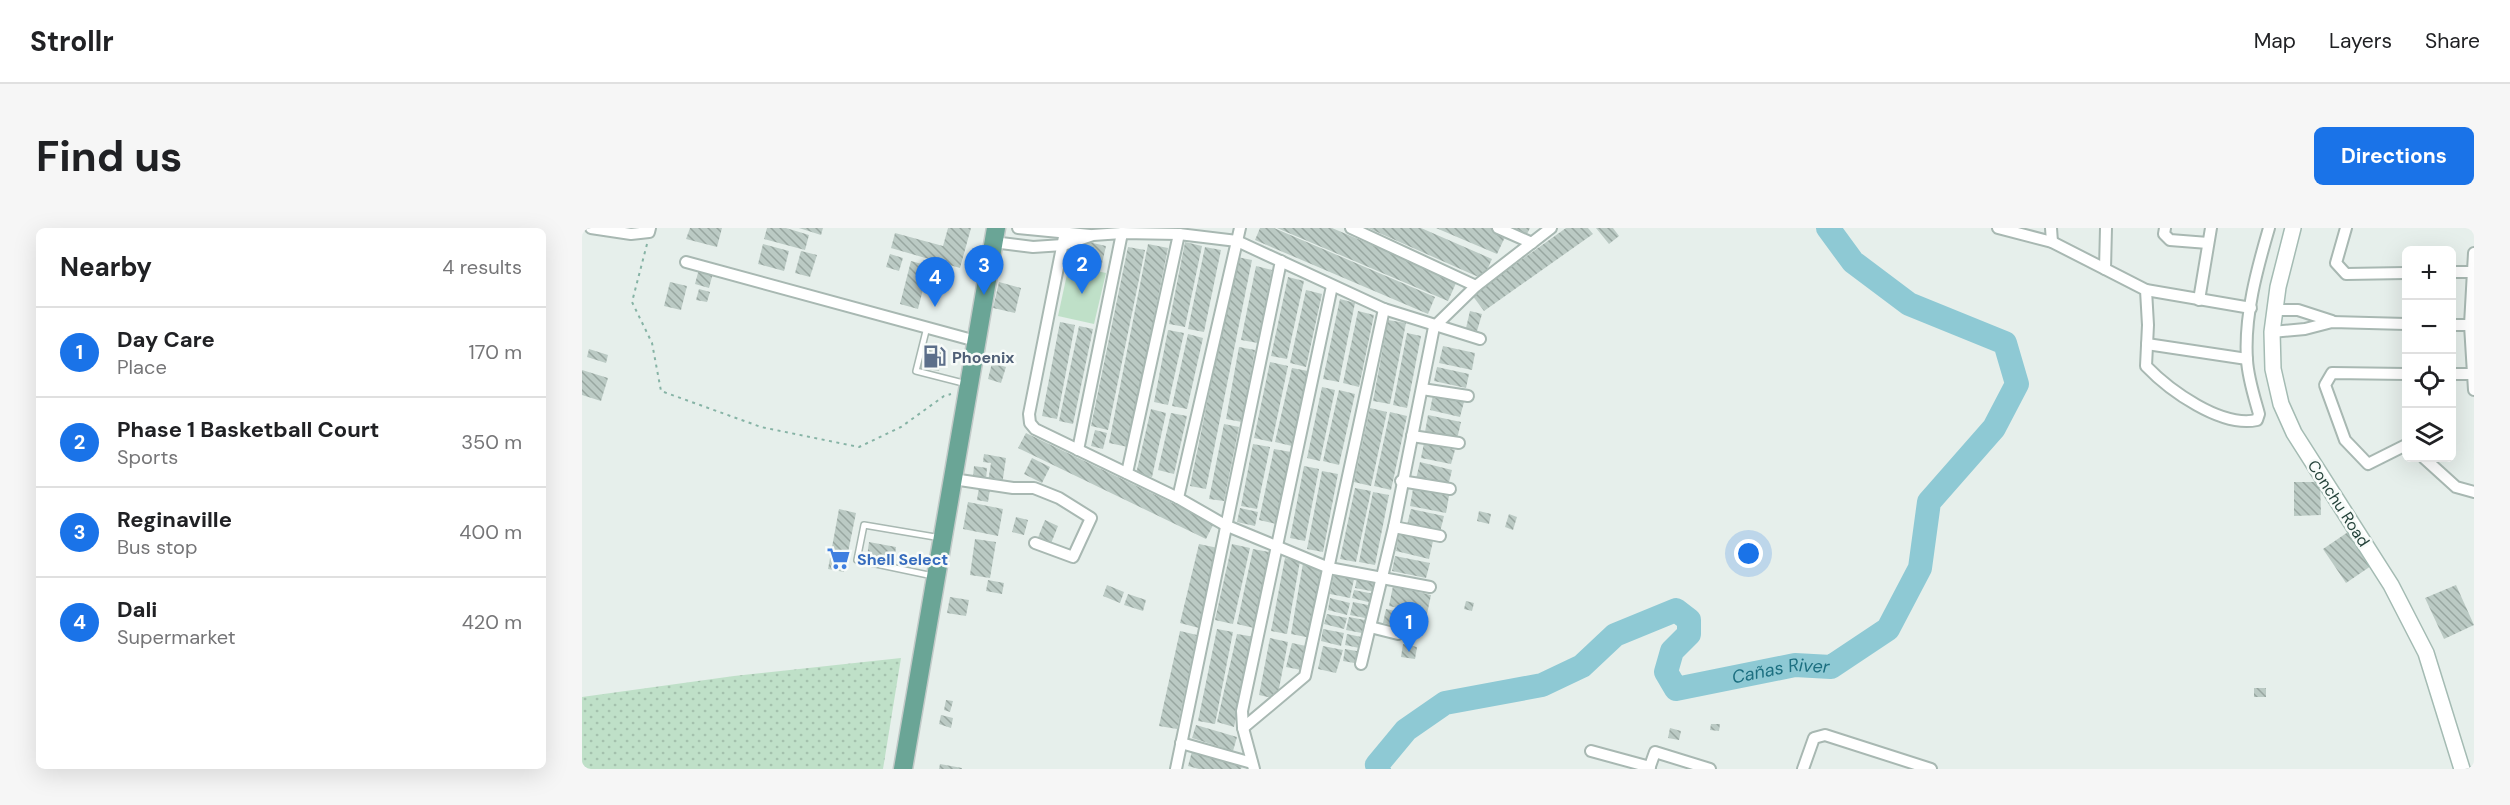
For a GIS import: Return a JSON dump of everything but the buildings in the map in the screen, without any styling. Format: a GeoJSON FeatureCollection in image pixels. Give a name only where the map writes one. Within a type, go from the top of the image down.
{"type":"FeatureCollection","features":[{"type":"Feature","properties":{"kind":"main road","name":"Conchu Road"},"geometry":{"type":"LineString","coordinates":[[2294,228],[2274,310],[2272,332],[2273,369],[2281,405],[2294,434],[2391,585],[2426,653],[2462,769]]}},
{"type":"Feature","properties":{"kind":"main road"},"geometry":{"type":"LineString","coordinates":[[903,769],[995,235]]}},
{"type":"Feature","properties":{"kind":"street"},"geometry":{"type":"LineString","coordinates":[[591,228],[631,234],[650,230]]}},
{"type":"Feature","properties":{"kind":"street"},"geometry":{"type":"LineString","coordinates":[[1018,228],[1093,235],[1122,232],[1179,234],[1237,241],[1384,309],[1434,327],[1480,339]]}},
{"type":"Feature","properties":{"kind":"street"},"geometry":{"type":"LineString","coordinates":[[1178,498],[1240,228]]}},
{"type":"Feature","properties":{"kind":"street"},"geometry":{"type":"LineString","coordinates":[[1352,228],[1476,286]]}},
{"type":"Feature","properties":{"kind":"street"},"geometry":{"type":"LineString","coordinates":[[1498,228],[1532,243]]}},
{"type":"Feature","properties":{"kind":"street"},"geometry":{"type":"LineString","coordinates":[[1361,664],[1394,526],[1401,481],[1434,327],[1476,286],[1551,228]]}},
{"type":"Feature","properties":{"kind":"street"},"geometry":{"type":"LineString","coordinates":[[1998,228],[2052,242],[2146,290],[2251,308]]}},
{"type":"Feature","properties":{"kind":"street"},"geometry":{"type":"LineString","coordinates":[[2052,228],[2052,242]]}},
{"type":"Feature","properties":{"kind":"street"},"geometry":{"type":"LineString","coordinates":[[2105,269],[2106,228]]}},
{"type":"Feature","properties":{"kind":"street"},"geometry":{"type":"LineString","coordinates":[[2165,228],[2164,234],[2170,240],[2208,243]]}},
{"type":"Feature","properties":{"kind":"street"},"geometry":{"type":"LineString","coordinates":[[2199,300],[2211,228]]}},
{"type":"Feature","properties":{"kind":"street"},"geometry":{"type":"LineString","coordinates":[[2146,290],[2146,366],[2186,398],[2223,417],[2257,420],[2259,414],[2247,358],[2251,308],[2269,228]]}},
{"type":"Feature","properties":{"kind":"street"},"geometry":{"type":"LineString","coordinates":[[2346,228],[2336,263],[2346,274],[2402,273]]}},
{"type":"Feature","properties":{"kind":"street"},"geometry":{"type":"LineString","coordinates":[[1065,232],[1029,414],[1030,423],[1035,429],[1178,498],[1226,525],[1329,568],[1430,587]]}},
{"type":"Feature","properties":{"kind":"street"},"geometry":{"type":"LineString","coordinates":[[1078,450],[1122,232]]}},
{"type":"Feature","properties":{"kind":"street"},"geometry":{"type":"LineString","coordinates":[[995,235],[1033,246],[1063,245],[1080,234]]}},
{"type":"Feature","properties":{"kind":"street"},"geometry":{"type":"LineString","coordinates":[[1127,473],[1179,234]]}},
{"type":"Feature","properties":{"kind":"street"},"geometry":{"type":"LineString","coordinates":[[2474,253],[2470,325],[2474,390]]}},
{"type":"Feature","properties":{"kind":"street"},"geometry":{"type":"LineString","coordinates":[[1176,769],[1281,261]]}},
{"type":"Feature","properties":{"kind":"street"},"geometry":{"type":"LineString","coordinates":[[686,262],[976,340]]}},
{"type":"Feature","properties":{"kind":"street"},"geometry":{"type":"LineString","coordinates":[[2456,272],[2473,272]]}},
{"type":"Feature","properties":{"kind":"street"},"geometry":{"type":"LineString","coordinates":[[1253,766],[1243,728],[1242,711],[1332,286]]}},
{"type":"Feature","properties":{"kind":"street"},"geometry":{"type":"LineString","coordinates":[[1243,728],[1305,676],[1384,309]]}},
{"type":"Feature","properties":{"kind":"street"},"geometry":{"type":"LineString","coordinates":[[2274,310],[2298,309],[2332,321],[2402,324]]}},
{"type":"Feature","properties":{"kind":"street"},"geometry":{"type":"LineString","coordinates":[[2272,332],[2306,329],[2332,321]]}},
{"type":"Feature","properties":{"kind":"street"},"geometry":{"type":"LineString","coordinates":[[2456,325],[2470,325]]}},
{"type":"Feature","properties":{"kind":"street"},"geometry":{"type":"LineString","coordinates":[[2146,344],[2247,358]]}},
{"type":"Feature","properties":{"kind":"street"},"geometry":{"type":"LineString","coordinates":[[2456,372],[2473,367]]}},
{"type":"Feature","properties":{"kind":"street"},"geometry":{"type":"LineString","coordinates":[[2402,374],[2332,373],[2325,385],[2346,440],[2368,464],[2402,447]]}},
{"type":"Feature","properties":{"kind":"street"},"geometry":{"type":"LineString","coordinates":[[1422,389],[1468,396]]}},
{"type":"Feature","properties":{"kind":"street"},"geometry":{"type":"LineString","coordinates":[[1412,436],[1459,443]]}},
{"type":"Feature","properties":{"kind":"street"},"geometry":{"type":"LineString","coordinates":[[2428,462],[2456,487],[2474,492]]}},
{"type":"Feature","properties":{"kind":"street"},"geometry":{"type":"LineString","coordinates":[[953,479],[1013,488],[1034,488],[1059,498],[1091,518],[1073,558],[1035,543]]}},
{"type":"Feature","properties":{"kind":"street"},"geometry":{"type":"LineString","coordinates":[[1401,481],[1450,489]]}},
{"type":"Feature","properties":{"kind":"street"},"geometry":{"type":"LineString","coordinates":[[1394,526],[1440,536]]}},
{"type":"Feature","properties":{"kind":"street"},"geometry":{"type":"LineString","coordinates":[[1370,627],[1398,634]]}},
{"type":"Feature","properties":{"kind":"street"},"geometry":{"type":"LineString","coordinates":[[1803,769],[1814,738],[1818,735],[1931,769]]}},
{"type":"Feature","properties":{"kind":"street"},"geometry":{"type":"LineString","coordinates":[[1181,743],[1253,766]]}},
{"type":"Feature","properties":{"kind":"street"},"geometry":{"type":"LineString","coordinates":[[1591,751],[1650,768],[1655,752],[1710,769]]}},
{"type":"Feature","properties":{"kind":"lane"},"geometry":{"type":"LineString","coordinates":[[927,327],[916,371],[968,387]]}},
{"type":"Feature","properties":{"kind":"lane"},"geometry":{"type":"LineString","coordinates":[[936,576],[857,560],[864,525],[942,539]]}},
{"type":"Feature","properties":{"kind":"path"},"geometry":{"type":"LineString","coordinates":[[650,230],[632,302],[652,343],[661,391],[761,427],[859,447],[901,428],[944,396],[968,387]]}},
{"type":"Feature","properties":{"kind":"green space"},"geometry":{"type":"Polygon","coordinates":[[[1069,265],[1106,273],[1094,324],[1058,316],[1069,265]]]}},
{"type":"Feature","properties":{"kind":"green space"},"geometry":{"type":"Polygon","coordinates":[[[901,658],[883,769],[582,769],[582,697],[734,676],[901,658]]]}},
{"type":"Feature","properties":{"kind":"waterway","name":"Cañas River"},"geometry":{"type":"LineString","coordinates":[[1379,769],[1377,765],[1406,730],[1445,703],[1542,685],[1582,666],[1615,635],[1676,610],[1689,620],[1689,634],[1672,651],[1666,672],[1676,689],[1795,665],[1831,667],[1888,629],[1920,568],[1929,502],[1994,428],[2017,384],[2005,343],[1909,304],[1853,262],[1828,228]]}},
{"type":"Feature","properties":{"kind":"place","name":"Phase 1 Basketball Court"},"geometry":{"type":"Point","coordinates":[1082,294]}},
{"type":"Feature","properties":{"kind":"place","name":"Reginaville"},"geometry":{"type":"Point","coordinates":[984,295]}},
{"type":"Feature","properties":{"kind":"place","name":"Dali"},"geometry":{"type":"Point","coordinates":[935,307]}},
{"type":"Feature","properties":{"kind":"place","name":"Phoenix"},"geometry":{"type":"Point","coordinates":[934,357]}},
{"type":"Feature","properties":{"kind":"place","name":"Shell Select"},"geometry":{"type":"Point","coordinates":[839,559]}},
{"type":"Feature","properties":{"kind":"place","name":"Day Care"},"geometry":{"type":"Point","coordinates":[1409,652]}}]}
